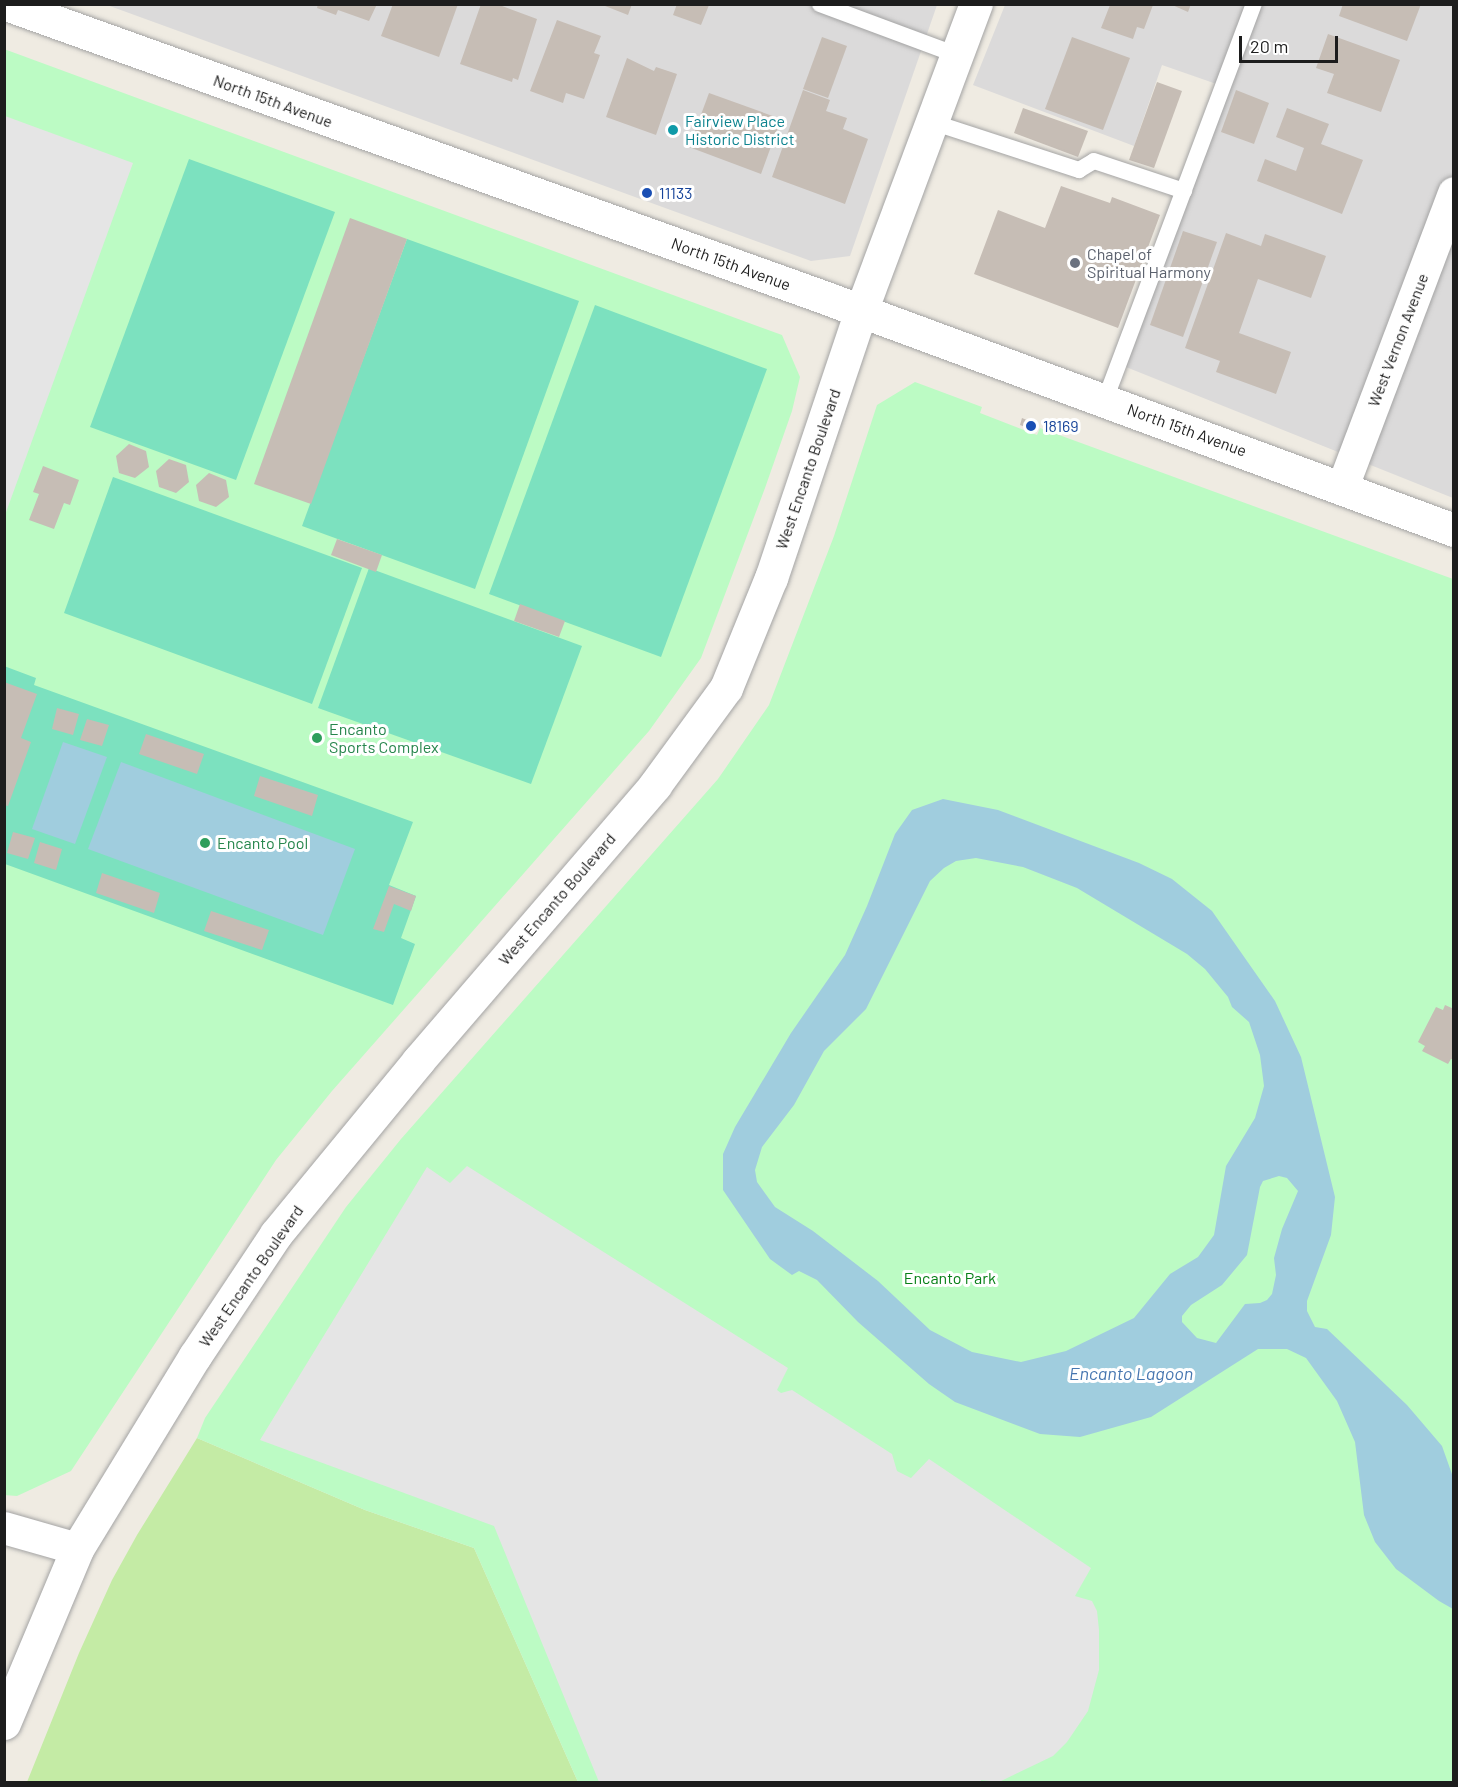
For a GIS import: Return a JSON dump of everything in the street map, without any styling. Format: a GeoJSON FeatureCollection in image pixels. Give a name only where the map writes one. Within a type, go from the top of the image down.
{"type":"FeatureCollection","features":[{"type":"Feature","properties":{"kind":"street","name":"North 15th Avenue"},"geometry":{"type":"LineString","coordinates":[[6,4],[861,311],[1343,487],[1454,530]]}},
{"type":"Feature","properties":{"kind":"street","name":"West Encanto Boulevard"},"geometry":{"type":"LineString","coordinates":[[4,1723],[77,1549],[195,1356],[276,1234],[406,1075],[656,785],[726,688],[771,578],[861,311],[976,4]]}},
{"type":"Feature","properties":{"kind":"street","name":"West Vernon Avenue"},"geometry":{"type":"LineString","coordinates":[[1343,487],[1454,194]]}},
{"type":"Feature","properties":{"kind":"street"},"geometry":{"type":"LineString","coordinates":[[4,1528],[77,1549]]}},
{"type":"Feature","properties":{"kind":"lane"},"geometry":{"type":"LineString","coordinates":[[820,4],[957,55]]}},
{"type":"Feature","properties":{"kind":"lane"},"geometry":{"type":"LineString","coordinates":[[1105,400],[1254,4]]}},
{"type":"Feature","properties":{"kind":"lane"},"geometry":{"type":"LineString","coordinates":[[932,122],[1079,170],[1094,161],[1184,191]]}},
{"type":"Feature","properties":{"kind":"shaded area","name":"Fairview Place Historic District"},"geometry":{"type":"Polygon","coordinates":[[[107,5],[937,5],[850,256],[811,261],[107,5]]]}},
{"type":"Feature","properties":{"kind":"shaded area"},"geometry":{"type":"Polygon","coordinates":[[[1005,5],[1453,5],[1453,498],[1126,367],[1228,88],[1162,65],[1134,146],[973,85],[1005,5]]]}},
{"type":"Feature","properties":{"kind":"shaded area"},"geometry":{"type":"Polygon","coordinates":[[[4,116],[133,163],[5,515],[4,116]]]}},
{"type":"Feature","properties":{"kind":"shaded area"},"geometry":{"type":"Polygon","coordinates":[[[467,1166],[788,1368],[777,1390],[781,1393],[792,1390],[892,1454],[897,1471],[911,1478],[929,1459],[1091,1568],[1075,1596],[1092,1601],[1097,1611],[1099,1670],[1088,1711],[1067,1742],[1053,1756],[999,1782],[981,1780],[981,1782],[599,1782],[494,1526],[260,1440],[427,1167],[450,1183],[467,1166]]]}},
{"type":"Feature","properties":{"kind":"green space"},"geometry":{"type":"Polygon","coordinates":[[[4,49],[782,335],[800,377],[792,411],[765,488],[701,658],[649,731],[332,1091],[276,1160],[71,1471],[17,1496],[4,1495],[4,49]]]}},
{"type":"Feature","properties":{"kind":"green space"},"geometry":{"type":"Polygon","coordinates":[[[189,159],[335,212],[236,480],[90,427],[189,159]]]}},
{"type":"Feature","properties":{"kind":"green space"},"geometry":{"type":"Polygon","coordinates":[[[407,239],[579,301],[475,589],[302,526],[407,239]]]}},
{"type":"Feature","properties":{"kind":"green space"},"geometry":{"type":"Polygon","coordinates":[[[595,305],[767,369],[661,657],[489,594],[595,305]]]}},
{"type":"Feature","properties":{"kind":"green space","name":"Encanto Park"},"geometry":{"type":"Polygon","coordinates":[[[915,382],[982,407],[980,413],[1037,435],[1040,428],[1453,579],[1453,1782],[578,1782],[474,1548],[365,1510],[197,1438],[205,1418],[346,1207],[401,1139],[718,779],[769,705],[834,536],[877,405],[915,382]]]}},
{"type":"Feature","properties":{"kind":"green space"},"geometry":{"type":"Polygon","coordinates":[[[113,477],[362,568],[312,704],[64,613],[113,477]]]}},
{"type":"Feature","properties":{"kind":"green space"},"geometry":{"type":"Polygon","coordinates":[[[369,568],[582,646],[531,784],[318,708],[369,568]]]}},
{"type":"Feature","properties":{"kind":"green space","name":"Encanto Pool"},"geometry":{"type":"Polygon","coordinates":[[[4,666],[36,678],[34,685],[413,822],[389,885],[416,896],[401,938],[415,944],[393,1005],[5,864],[4,666]]]}},
{"type":"Feature","properties":{"kind":"green space"},"geometry":{"type":"Polygon","coordinates":[[[197,1438],[365,1510],[474,1548],[578,1782],[27,1782],[79,1653],[112,1580],[197,1438]]]}},
{"type":"Feature","properties":{"kind":"water"},"geometry":{"type":"Polygon","coordinates":[[[63,742],[107,757],[75,844],[32,829],[63,742]]]}},
{"type":"Feature","properties":{"kind":"water"},"geometry":{"type":"Polygon","coordinates":[[[121,762],[355,849],[323,935],[88,849],[121,762]]]}},
{"type":"Feature","properties":{"kind":"water","name":"Encanto Lagoon"},"geometry":{"type":"Polygon","coordinates":[[[943,799],[998,810],[1139,863],[1172,879],[1212,911],[1275,1001],[1301,1057],[1335,1197],[1331,1235],[1307,1301],[1307,1311],[1315,1327],[1327,1329],[1407,1405],[1442,1446],[1453,1477],[1453,1609],[1396,1569],[1375,1542],[1364,1515],[1355,1442],[1337,1401],[1306,1358],[1287,1349],[1258,1349],[1151,1417],[1080,1437],[1040,1434],[955,1402],[929,1384],[858,1322],[817,1280],[799,1271],[792,1275],[770,1259],[723,1190],[723,1154],[735,1127],[791,1033],[845,955],[895,834],[912,810],[943,799]],[[976,858],[956,861],[930,881],[866,1009],[824,1051],[794,1105],[762,1147],[755,1170],[757,1182],[775,1207],[813,1231],[878,1281],[930,1330],[972,1352],[1021,1362],[1066,1351],[1134,1318],[1170,1274],[1198,1257],[1214,1235],[1226,1166],[1255,1118],[1264,1086],[1260,1055],[1249,1022],[1232,1007],[1228,997],[1205,969],[1187,954],[1077,888],[1023,867],[976,858]],[[1279,1176],[1263,1181],[1260,1187],[1247,1255],[1222,1285],[1191,1305],[1182,1316],[1182,1322],[1197,1338],[1216,1343],[1245,1304],[1260,1303],[1272,1294],[1276,1275],[1274,1258],[1282,1229],[1298,1191],[1287,1178],[1279,1176]]]}},
{"type":"Feature","properties":{"kind":"building"},"geometry":{"type":"Polygon","coordinates":[[[318,4],[377,4],[369,21],[338,10],[336,15],[317,8],[318,4]]]}},
{"type":"Feature","properties":{"kind":"building"},"geometry":{"type":"Polygon","coordinates":[[[393,4],[458,4],[439,57],[381,36],[393,4]]]}},
{"type":"Feature","properties":{"kind":"building"},"geometry":{"type":"Polygon","coordinates":[[[481,4],[497,4],[537,19],[518,80],[513,78],[512,82],[460,64],[481,4]]]}},
{"type":"Feature","properties":{"kind":"building"},"geometry":{"type":"Polygon","coordinates":[[[600,4],[632,4],[628,15],[600,4]]]}},
{"type":"Feature","properties":{"kind":"building"},"geometry":{"type":"Polygon","coordinates":[[[677,4],[709,5],[701,25],[673,15],[677,4]]]}},
{"type":"Feature","properties":{"kind":"building"},"geometry":{"type":"Polygon","coordinates":[[[1170,4],[1191,4],[1188,12],[1170,4]]]}},
{"type":"Feature","properties":{"kind":"building"},"geometry":{"type":"Polygon","coordinates":[[[1343,4],[1421,4],[1407,41],[1339,16],[1343,4]]]}},
{"type":"Feature","properties":{"kind":"building"},"geometry":{"type":"Polygon","coordinates":[[[1110,5],[1153,5],[1144,29],[1137,27],[1133,39],[1101,28],[1110,5]]]}},
{"type":"Feature","properties":{"kind":"building"},"geometry":{"type":"Polygon","coordinates":[[[557,20],[601,36],[594,53],[600,55],[584,99],[566,93],[563,103],[530,91],[557,20]]]}},
{"type":"Feature","properties":{"kind":"building"},"geometry":{"type":"Polygon","coordinates":[[[1328,34],[1400,60],[1381,112],[1327,93],[1334,74],[1316,68],[1328,34]]]}},
{"type":"Feature","properties":{"kind":"building"},"geometry":{"type":"Polygon","coordinates":[[[822,37],[847,46],[828,98],[803,89],[822,37]]]}},
{"type":"Feature","properties":{"kind":"building"},"geometry":{"type":"Polygon","coordinates":[[[1072,37],[1130,58],[1103,130],[1045,109],[1072,37]]]}},
{"type":"Feature","properties":{"kind":"building"},"geometry":{"type":"Polygon","coordinates":[[[627,58],[654,71],[656,67],[677,74],[656,135],[606,117],[627,58]]]}},
{"type":"Feature","properties":{"kind":"building"},"geometry":{"type":"Polygon","coordinates":[[[1157,82],[1182,91],[1154,168],[1129,160],[1157,82]]]}},
{"type":"Feature","properties":{"kind":"building"},"geometry":{"type":"Polygon","coordinates":[[[803,90],[830,100],[826,111],[847,118],[843,129],[868,139],[845,204],[772,177],[803,90]]]}},
{"type":"Feature","properties":{"kind":"building"},"geometry":{"type":"Polygon","coordinates":[[[1236,90],[1269,103],[1254,144],[1221,132],[1236,90]]]}},
{"type":"Feature","properties":{"kind":"building"},"geometry":{"type":"Polygon","coordinates":[[[709,93],[781,119],[761,174],[689,147],[709,93]]]}},
{"type":"Feature","properties":{"kind":"building"},"geometry":{"type":"Polygon","coordinates":[[[1023,108],[1088,131],[1078,157],[1014,133],[1023,108]]]}},
{"type":"Feature","properties":{"kind":"building"},"geometry":{"type":"Polygon","coordinates":[[[1287,108],[1329,124],[1321,144],[1363,160],[1342,214],[1257,181],[1265,159],[1296,171],[1304,148],[1276,137],[1287,108]]]}},
{"type":"Feature","properties":{"kind":"building"},"geometry":{"type":"Polygon","coordinates":[[[1061,186],[1110,203],[1112,197],[1160,215],[1118,328],[974,274],[998,210],[1045,228],[1061,186]]]}},
{"type":"Feature","properties":{"kind":"building"},"geometry":{"type":"Polygon","coordinates":[[[350,218],[407,239],[311,504],[254,484],[350,218]]]}},
{"type":"Feature","properties":{"kind":"building"},"geometry":{"type":"Polygon","coordinates":[[[1183,231],[1217,242],[1183,337],[1150,325],[1183,231]]]}},
{"type":"Feature","properties":{"kind":"building"},"geometry":{"type":"Polygon","coordinates":[[[1226,233],[1261,246],[1265,234],[1326,256],[1311,298],[1258,279],[1239,333],[1291,352],[1276,394],[1216,372],[1220,361],[1185,348],[1226,233]]]}},
{"type":"Feature","properties":{"kind":"building"},"geometry":{"type":"Polygon","coordinates":[[[1022,418],[1038,425],[1036,431],[1020,425],[1022,418]]]}},
{"type":"Feature","properties":{"kind":"building"},"geometry":{"type":"Polygon","coordinates":[[[129,444],[146,451],[149,467],[135,478],[119,473],[116,456],[129,444]]]}},
{"type":"Feature","properties":{"kind":"building"},"geometry":{"type":"Polygon","coordinates":[[[169,459],[186,465],[189,482],[176,493],[159,487],[156,471],[169,459]]]}},
{"type":"Feature","properties":{"kind":"building"},"geometry":{"type":"Polygon","coordinates":[[[43,466],[79,480],[70,505],[64,503],[54,529],[29,520],[39,494],[33,492],[43,466]]]}},
{"type":"Feature","properties":{"kind":"building"},"geometry":{"type":"Polygon","coordinates":[[[209,473],[226,480],[229,497],[216,507],[199,501],[196,485],[209,473]]]}},
{"type":"Feature","properties":{"kind":"building"},"geometry":{"type":"Polygon","coordinates":[[[337,539],[382,555],[376,572],[331,555],[337,539]]]}},
{"type":"Feature","properties":{"kind":"building"},"geometry":{"type":"Polygon","coordinates":[[[520,604],[565,621],[559,637],[514,621],[520,604]]]}},
{"type":"Feature","properties":{"kind":"building"},"geometry":{"type":"Polygon","coordinates":[[[4,682],[37,694],[21,738],[31,742],[8,806],[4,805],[4,682]]]}},
{"type":"Feature","properties":{"kind":"building"},"geometry":{"type":"Polygon","coordinates":[[[57,708],[79,714],[73,735],[52,729],[57,708]]]}},
{"type":"Feature","properties":{"kind":"building"},"geometry":{"type":"Polygon","coordinates":[[[87,719],[109,725],[102,746],[80,740],[87,719]]]}},
{"type":"Feature","properties":{"kind":"building"},"geometry":{"type":"Polygon","coordinates":[[[146,734],[204,754],[197,774],[139,754],[146,734]]]}},
{"type":"Feature","properties":{"kind":"building"},"geometry":{"type":"Polygon","coordinates":[[[260,776],[318,795],[312,816],[254,796],[260,776]]]}},
{"type":"Feature","properties":{"kind":"building"},"geometry":{"type":"Polygon","coordinates":[[[13,832],[35,838],[28,859],[7,853],[13,832]]]}},
{"type":"Feature","properties":{"kind":"building"},"geometry":{"type":"Polygon","coordinates":[[[40,842],[62,849],[56,870],[34,863],[40,842]]]}},
{"type":"Feature","properties":{"kind":"building"},"geometry":{"type":"Polygon","coordinates":[[[102,873],[160,893],[154,913],[96,893],[102,873]]]}},
{"type":"Feature","properties":{"kind":"building"},"geometry":{"type":"Polygon","coordinates":[[[389,886],[416,896],[411,911],[394,904],[384,932],[373,929],[389,886]]]}},
{"type":"Feature","properties":{"kind":"building"},"geometry":{"type":"Polygon","coordinates":[[[211,911],[269,930],[262,950],[204,931],[211,911]]]}},
{"type":"Feature","properties":{"kind":"building"},"geometry":{"type":"Polygon","coordinates":[[[1445,1005],[1454,1009],[1454,1060],[1451,1059],[1448,1064],[1422,1051],[1425,1046],[1418,1042],[1436,1007],[1443,1010],[1445,1005]]]}},
{"type":"Feature","properties":{"kind":"place","name":"Fairview Place Historic District"},"geometry":{"type":"Point","coordinates":[673,130]}},
{"type":"Feature","properties":{"kind":"place","name":"11133"},"geometry":{"type":"Point","coordinates":[647,193]}},
{"type":"Feature","properties":{"kind":"place","name":"Chapel of Spiritual Harmony"},"geometry":{"type":"Point","coordinates":[1075,263]}},
{"type":"Feature","properties":{"kind":"place","name":"18169"},"geometry":{"type":"Point","coordinates":[1031,426]}},
{"type":"Feature","properties":{"kind":"place","name":"Encanto Sports Complex"},"geometry":{"type":"Point","coordinates":[317,738]}},
{"type":"Feature","properties":{"kind":"place","name":"Encanto Pool"},"geometry":{"type":"Point","coordinates":[205,843]}}]}
